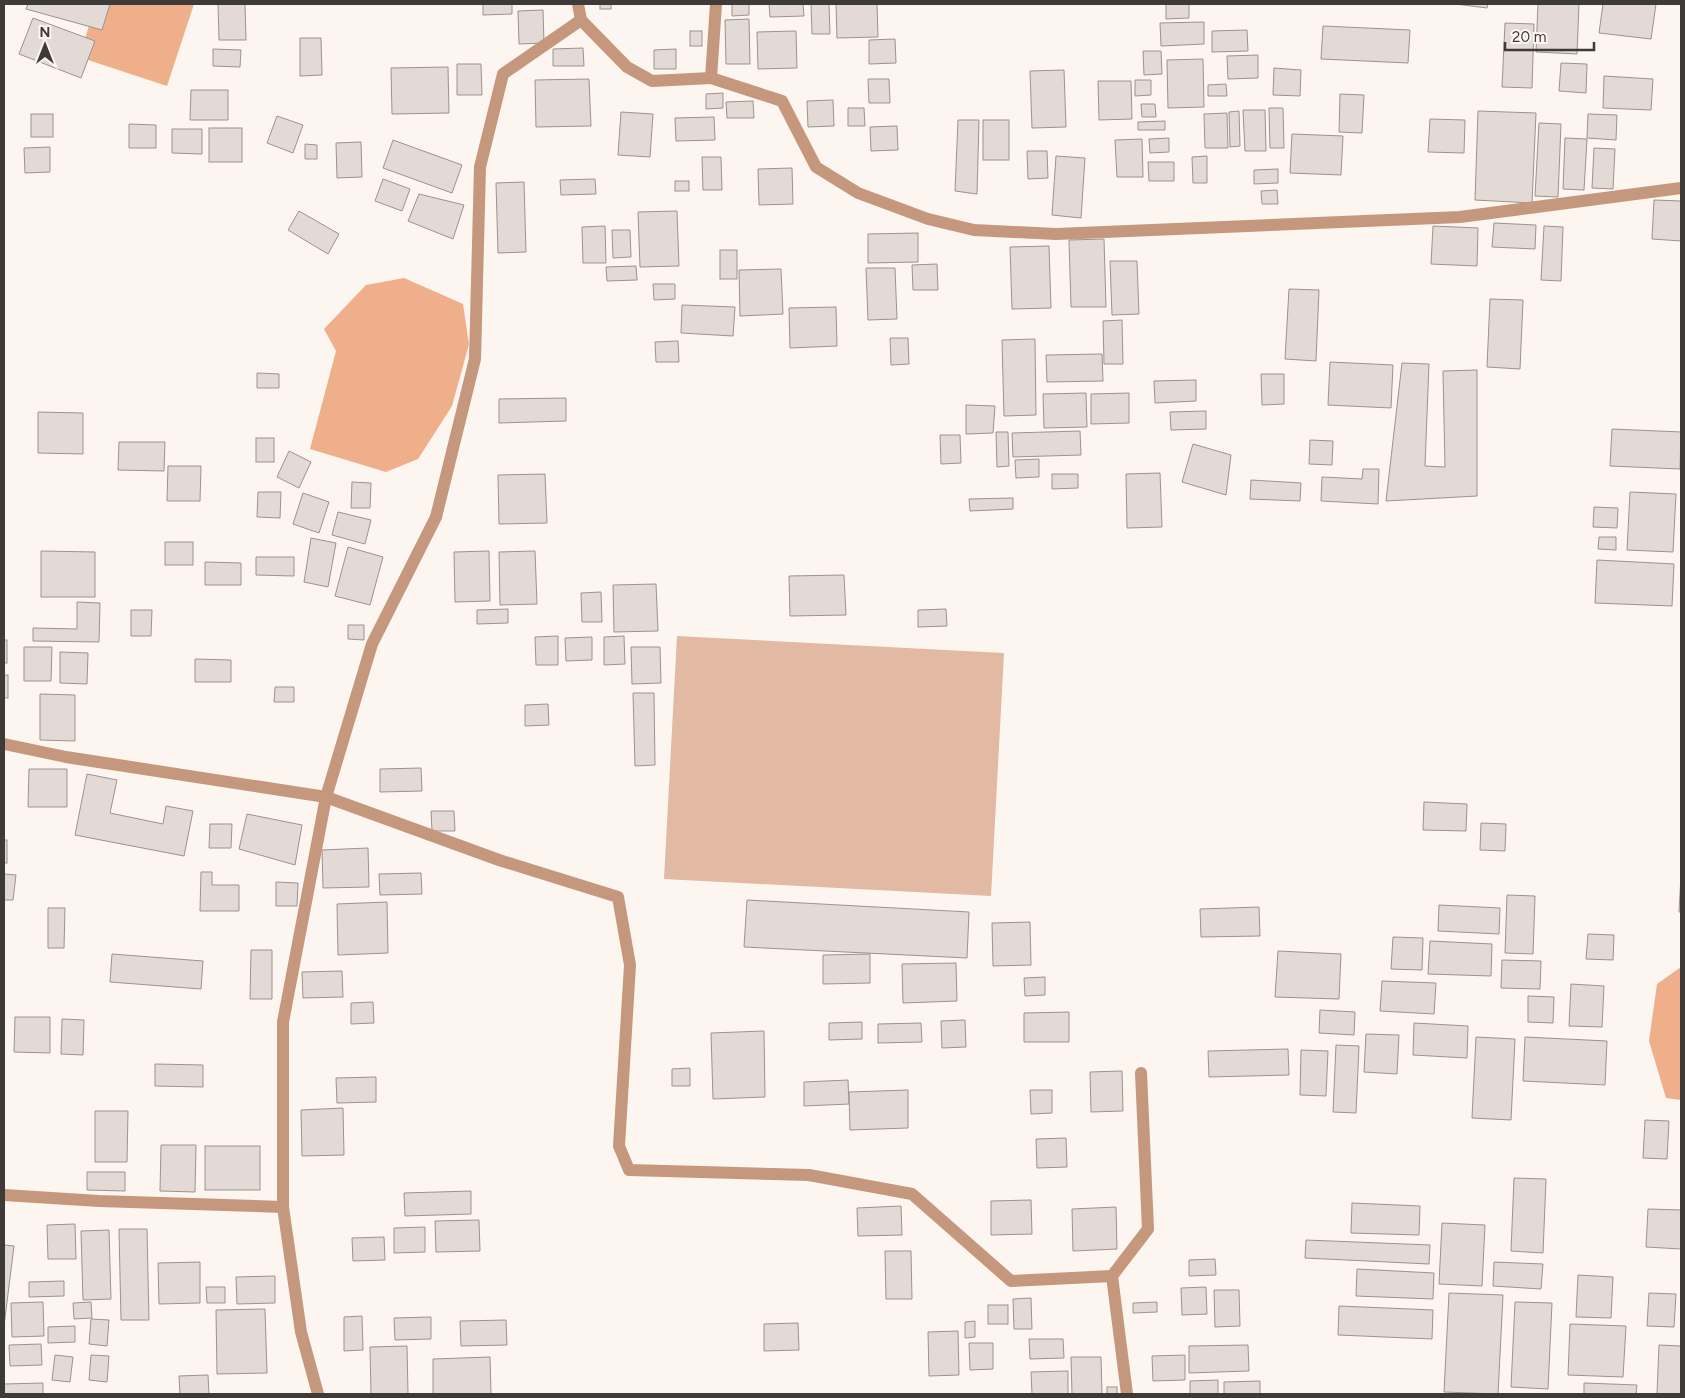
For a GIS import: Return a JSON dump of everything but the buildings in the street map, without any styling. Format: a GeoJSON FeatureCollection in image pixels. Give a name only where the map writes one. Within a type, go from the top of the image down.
{"type":"FeatureCollection","features":[{"type":"Feature","properties":{"kind":"street"},"geometry":{"type":"LineString","coordinates":[[578,4],[581,20],[627,67],[652,80],[711,78],[782,101],[816,167],[858,193],[928,219],[974,230],[1056,234],[1460,217],[1681,188]]}},
{"type":"Feature","properties":{"kind":"street"},"geometry":{"type":"LineString","coordinates":[[711,78],[716,4]]}},
{"type":"Feature","properties":{"kind":"street"},"geometry":{"type":"LineString","coordinates":[[318,1394],[301,1332],[282,1207],[283,1022],[326,797],[372,644],[436,516],[473,368],[475,359],[480,167],[503,74],[581,20]]}},
{"type":"Feature","properties":{"kind":"street"},"geometry":{"type":"LineString","coordinates":[[4,744],[66,758],[326,797],[498,860],[618,897],[630,965],[619,1146],[629,1170],[809,1175],[912,1194],[1011,1281],[1112,1276]]}},
{"type":"Feature","properties":{"kind":"street"},"geometry":{"type":"LineString","coordinates":[[1127,1394],[1112,1276],[1148,1229],[1141,1073]]}},
{"type":"Feature","properties":{"kind":"street"},"geometry":{"type":"LineString","coordinates":[[4,1195],[99,1201],[282,1207]]}},
{"type":"Feature","properties":{"kind":"shaded area"},"geometry":{"type":"Polygon","coordinates":[[[96,4],[194,4],[167,86],[79,57],[96,4]]]}},
{"type":"Feature","properties":{"kind":"shaded area"},"geometry":{"type":"Polygon","coordinates":[[[404,278],[463,304],[469,344],[452,406],[418,459],[386,472],[310,449],[336,351],[324,329],[366,285],[404,278]]]}},
{"type":"Feature","properties":{"kind":"shaded area"},"geometry":{"type":"Polygon","coordinates":[[[677,636],[1004,653],[991,896],[664,879],[677,636]]]}},
{"type":"Feature","properties":{"kind":"shaded area"},"geometry":{"type":"Polygon","coordinates":[[[1681,967],[1681,1100],[1666,1098],[1649,1041],[1657,984],[1681,967]]]}}]}
